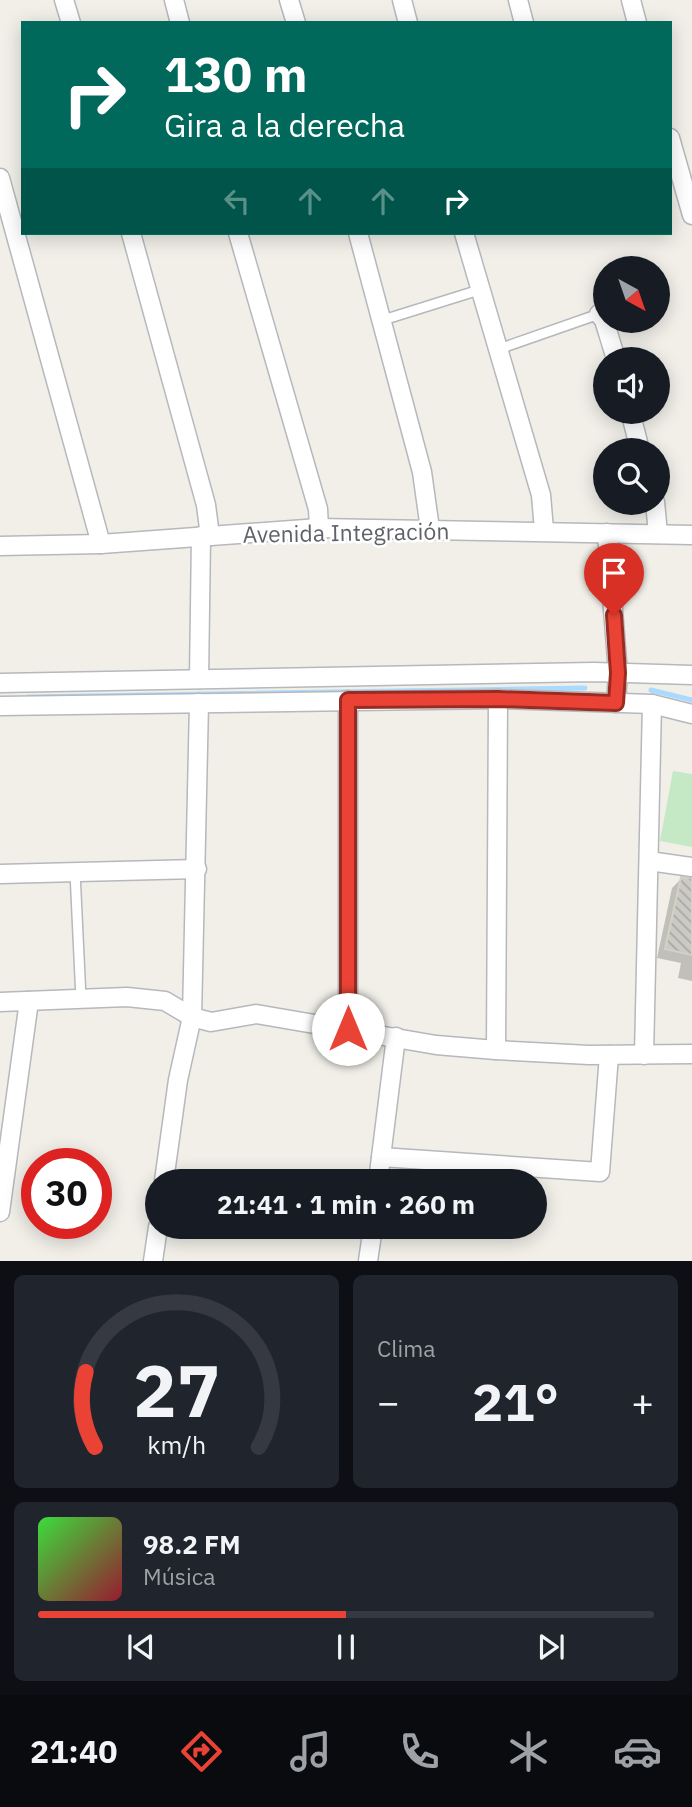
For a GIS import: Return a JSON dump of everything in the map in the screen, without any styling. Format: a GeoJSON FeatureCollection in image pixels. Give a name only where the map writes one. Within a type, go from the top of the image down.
{"type":"FeatureCollection","features":[{"type":"Feature","properties":{"kind":"street"},"geometry":{"type":"LineString","coordinates":[[65,0],[70,21]]}},
{"type":"Feature","properties":{"kind":"street"},"geometry":{"type":"LineString","coordinates":[[174,0],[179,21]]}},
{"type":"Feature","properties":{"kind":"street"},"geometry":{"type":"LineString","coordinates":[[289,0],[295,21]]}},
{"type":"Feature","properties":{"kind":"street"},"geometry":{"type":"LineString","coordinates":[[402,0],[407,21]]}},
{"type":"Feature","properties":{"kind":"street"},"geometry":{"type":"LineString","coordinates":[[518,0],[523,21]]}},
{"type":"Feature","properties":{"kind":"street"},"geometry":{"type":"LineString","coordinates":[[631,0],[636,21]]}},
{"type":"Feature","properties":{"kind":"street"},"geometry":{"type":"LineString","coordinates":[[672,144],[692,215]]}},
{"type":"Feature","properties":{"kind":"street"},"geometry":{"type":"LineString","coordinates":[[0,178],[101,544]]}},
{"type":"Feature","properties":{"kind":"street"},"geometry":{"type":"LineString","coordinates":[[132,235],[206,505],[199,679]]}},
{"type":"Feature","properties":{"kind":"street"},"geometry":{"type":"LineString","coordinates":[[240,235],[318,509],[319,528]]}},
{"type":"Feature","properties":{"kind":"street"},"geometry":{"type":"LineString","coordinates":[[358,235],[422,471],[430,529]]}},
{"type":"Feature","properties":{"kind":"street"},"geometry":{"type":"LineString","coordinates":[[465,235],[541,495],[544,530]]}},
{"type":"Feature","properties":{"kind":"street"},"geometry":{"type":"LineString","coordinates":[[656,515],[658,534]]}},
{"type":"Feature","properties":{"kind":"street","name":"Avenida Integración"},"geometry":{"type":"LineString","coordinates":[[0,546],[101,544],[319,528],[544,530],[692,535]]}},
{"type":"Feature","properties":{"kind":"street"},"geometry":{"type":"LineString","coordinates":[[607,533],[618,673],[616,703]]}},
{"type":"Feature","properties":{"kind":"street"},"geometry":{"type":"LineString","coordinates":[[0,683],[618,673],[692,675]]}},
{"type":"Feature","properties":{"kind":"street"},"geometry":{"type":"LineString","coordinates":[[496,1050],[498,699]]}},
{"type":"Feature","properties":{"kind":"street"},"geometry":{"type":"LineString","coordinates":[[0,706],[498,699],[652,704],[692,713]]}},
{"type":"Feature","properties":{"kind":"street"},"geometry":{"type":"LineString","coordinates":[[348,700],[348,1029]]}},
{"type":"Feature","properties":{"kind":"street"},"geometry":{"type":"LineString","coordinates":[[166,1169],[178,1080],[192,1017],[199,703]]}},
{"type":"Feature","properties":{"kind":"street"},"geometry":{"type":"LineString","coordinates":[[644,1055],[652,704]]}},
{"type":"Feature","properties":{"kind":"street"},"geometry":{"type":"LineString","coordinates":[[649,861],[692,867]]}},
{"type":"Feature","properties":{"kind":"street"},"geometry":{"type":"LineString","coordinates":[[0,874],[197,869]]}},
{"type":"Feature","properties":{"kind":"street"},"geometry":{"type":"LineString","coordinates":[[0,1002],[127,997],[165,1001],[192,1017],[211,1022],[256,1014],[496,1050],[609,1055],[692,1054]]}},
{"type":"Feature","properties":{"kind":"street"},"geometry":{"type":"LineString","coordinates":[[0,1212],[6,1126],[29,1001]]}},
{"type":"Feature","properties":{"kind":"street"},"geometry":{"type":"LineString","coordinates":[[380,1169],[396,1037]]}},
{"type":"Feature","properties":{"kind":"street"},"geometry":{"type":"LineString","coordinates":[[381,1157],[600,1172],[609,1055]]}},
{"type":"Feature","properties":{"kind":"street"},"geometry":{"type":"LineString","coordinates":[[153,1261],[156,1239]]}},
{"type":"Feature","properties":{"kind":"street"},"geometry":{"type":"LineString","coordinates":[[368,1261],[371,1239]]}},
{"type":"Feature","properties":{"kind":"lane"},"geometry":{"type":"LineString","coordinates":[[380,321],[479,290]]}},
{"type":"Feature","properties":{"kind":"lane"},"geometry":{"type":"LineString","coordinates":[[499,349],[593,316]]}},
{"type":"Feature","properties":{"kind":"lane"},"geometry":{"type":"LineString","coordinates":[[75,872],[81,999]]}},
{"type":"Feature","properties":{"kind":"green space"},"geometry":{"type":"Polygon","coordinates":[[[673,771],[692,774],[692,847],[660,841],[673,771]]]}},
{"type":"Feature","properties":{"kind":"building"},"geometry":{"type":"Polygon","coordinates":[[[681,877],[692,878],[692,955],[665,949],[681,877]]]}},
{"type":"Feature","properties":{"kind":"waterway"},"geometry":{"type":"LineString","coordinates":[[28,697],[585,688]]}},
{"type":"Feature","properties":{"kind":"waterway"},"geometry":{"type":"LineString","coordinates":[[651,690],[692,700]]}},
{"type":"Feature","properties":{"kind":"route"},"geometry":{"type":"LineString","coordinates":[[348,1029],[348,700],[498,699],[616,703],[618,673],[614,615]]}}]}
